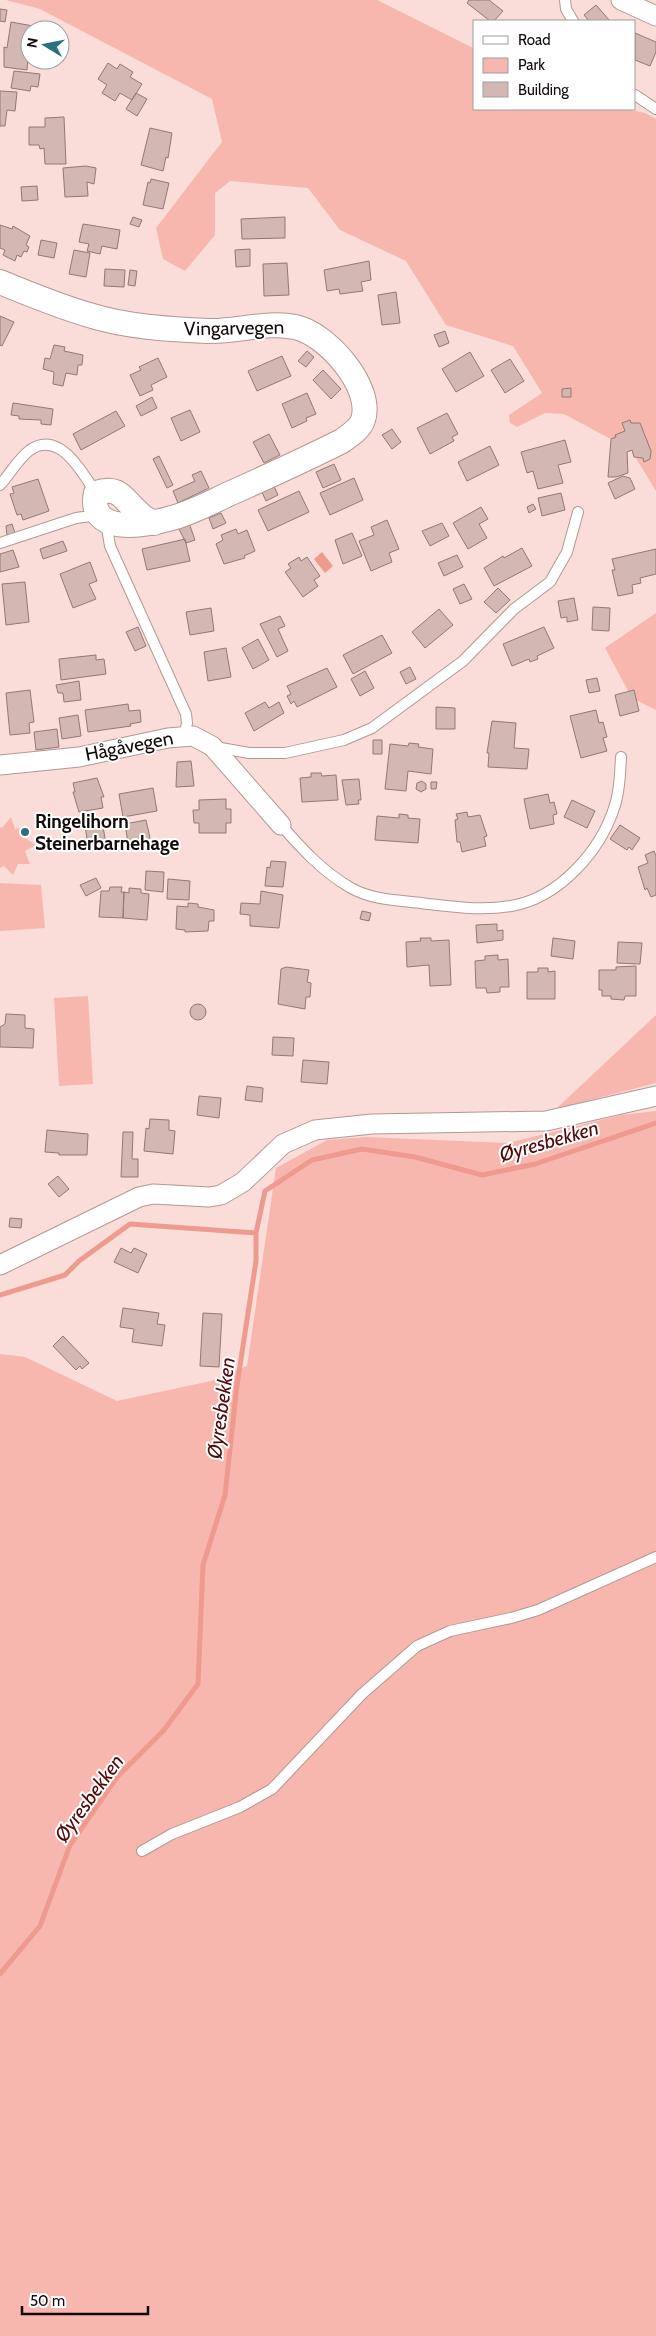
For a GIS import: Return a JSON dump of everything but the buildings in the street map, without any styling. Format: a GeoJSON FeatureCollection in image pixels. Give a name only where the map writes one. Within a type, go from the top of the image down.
{"type":"FeatureCollection","features":[{"type":"Feature","properties":{"kind":"street"},"geometry":{"type":"LineString","coordinates":[[621,0],[656,16]]}},
{"type":"Feature","properties":{"kind":"street","name":"Vingarvegen"},"geometry":{"type":"LineString","coordinates":[[0,282],[89,316],[140,326],[216,331],[275,326],[295,327],[310,332],[330,348],[359,383],[365,402],[364,418],[361,425],[342,441],[195,509],[154,523],[115,525],[100,510]]}},
{"type":"Feature","properties":{"kind":"street"},"geometry":{"type":"LineString","coordinates":[[100,510],[107,490],[126,498],[140,515],[154,523]]}},
{"type":"Feature","properties":{"kind":"street","name":"Hågåvegen"},"geometry":{"type":"LineString","coordinates":[[0,765],[79,757],[184,736],[193,736],[212,746],[281,825]]}},
{"type":"Feature","properties":{"kind":"street"},"geometry":{"type":"LineString","coordinates":[[0,1264],[139,1197],[160,1194],[208,1197],[221,1195],[243,1182],[284,1144],[315,1130],[372,1124],[546,1121],[564,1119],[642,1097],[656,1096]]}},
{"type":"Feature","properties":{"kind":"lane"},"geometry":{"type":"LineString","coordinates":[[565,0],[566,9],[572,20]]}},
{"type":"Feature","properties":{"kind":"lane"},"geometry":{"type":"LineString","coordinates":[[636,96],[656,109]]}},
{"type":"Feature","properties":{"kind":"lane"},"geometry":{"type":"LineString","coordinates":[[0,485],[30,451],[45,446],[64,451],[72,458],[100,510],[110,546],[186,714],[187,723],[184,736]]}},
{"type":"Feature","properties":{"kind":"lane"},"geometry":{"type":"LineString","coordinates":[[0,543],[100,510]]}},
{"type":"Feature","properties":{"kind":"lane"},"geometry":{"type":"LineString","coordinates":[[212,746],[249,753],[286,752],[344,740],[372,728],[463,661],[514,609],[550,582],[567,552],[578,512]]}},
{"type":"Feature","properties":{"kind":"lane"},"geometry":{"type":"LineString","coordinates":[[281,825],[308,856],[332,876],[365,895],[472,908],[511,906],[528,902],[551,890],[568,878],[582,862],[608,823],[615,804],[621,757]]}},
{"type":"Feature","properties":{"kind":"lane"},"geometry":{"type":"LineString","coordinates":[[142,1851],[172,1834],[240,1807],[272,1789],[362,1694],[416,1646],[450,1631],[511,1618],[538,1610],[656,1557]]}},
{"type":"Feature","properties":{"kind":"green space"},"geometry":{"type":"Polygon","coordinates":[[[6,0],[377,0],[473,48],[473,110],[630,110],[645,113],[656,119],[656,491],[631,450],[564,414],[545,413],[517,427],[510,423],[509,415],[542,393],[513,346],[446,325],[406,261],[340,230],[308,188],[230,181],[215,193],[215,235],[185,271],[163,259],[156,228],[222,142],[212,99],[70,25],[70,20],[61,20],[40,9],[6,0]]]}},
{"type":"Feature","properties":{"kind":"green space"},"geometry":{"type":"Polygon","coordinates":[[[656,613],[656,710],[632,698],[605,648],[656,613]]]}},
{"type":"Feature","properties":{"kind":"green space"},"geometry":{"type":"Polygon","coordinates":[[[11,817],[15,829],[28,827],[25,838],[36,845],[25,851],[30,864],[18,864],[13,875],[4,866],[0,868],[0,827],[2,828],[11,817]]]}},
{"type":"Feature","properties":{"kind":"green space"},"geometry":{"type":"Polygon","coordinates":[[[0,883],[41,885],[45,928],[0,931],[0,883]]]}},
{"type":"Feature","properties":{"kind":"green space"},"geometry":{"type":"Polygon","coordinates":[[[88,996],[93,1084],[59,1086],[54,998],[88,996]]]}},
{"type":"Feature","properties":{"kind":"green space"},"geometry":{"type":"Polygon","coordinates":[[[656,1015],[656,1083],[556,1109],[656,1015]]]}},
{"type":"Feature","properties":{"kind":"green space"},"geometry":{"type":"Polygon","coordinates":[[[656,1111],[656,2336],[0,2336],[0,1354],[25,1357],[117,1401],[211,1381],[247,1366],[276,1168],[327,1140],[366,1137],[508,1143],[621,1115],[656,1111]]]}},
{"type":"Feature","properties":{"kind":"shaded area"},"geometry":{"type":"Polygon","coordinates":[[[322,552],[333,566],[325,573],[314,559],[322,552]]]}},
{"type":"Feature","properties":{"kind":"waterway","name":"Øyresbekken"},"geometry":{"type":"LineString","coordinates":[[0,1974],[40,1926],[70,1845],[117,1777],[164,1730],[198,1684],[203,1565],[225,1495],[237,1385],[256,1261],[256,1233],[265,1191],[312,1160],[362,1149],[415,1157],[482,1175],[535,1164],[656,1123]]}},
{"type":"Feature","properties":{"kind":"waterway"},"geometry":{"type":"LineString","coordinates":[[0,1295],[65,1275],[79,1261],[130,1224],[256,1233]]}},
{"type":"Feature","properties":{"kind":"place","name":"Ringelihorn Steinerbarnehage"},"geometry":{"type":"Point","coordinates":[25,832]}}]}
